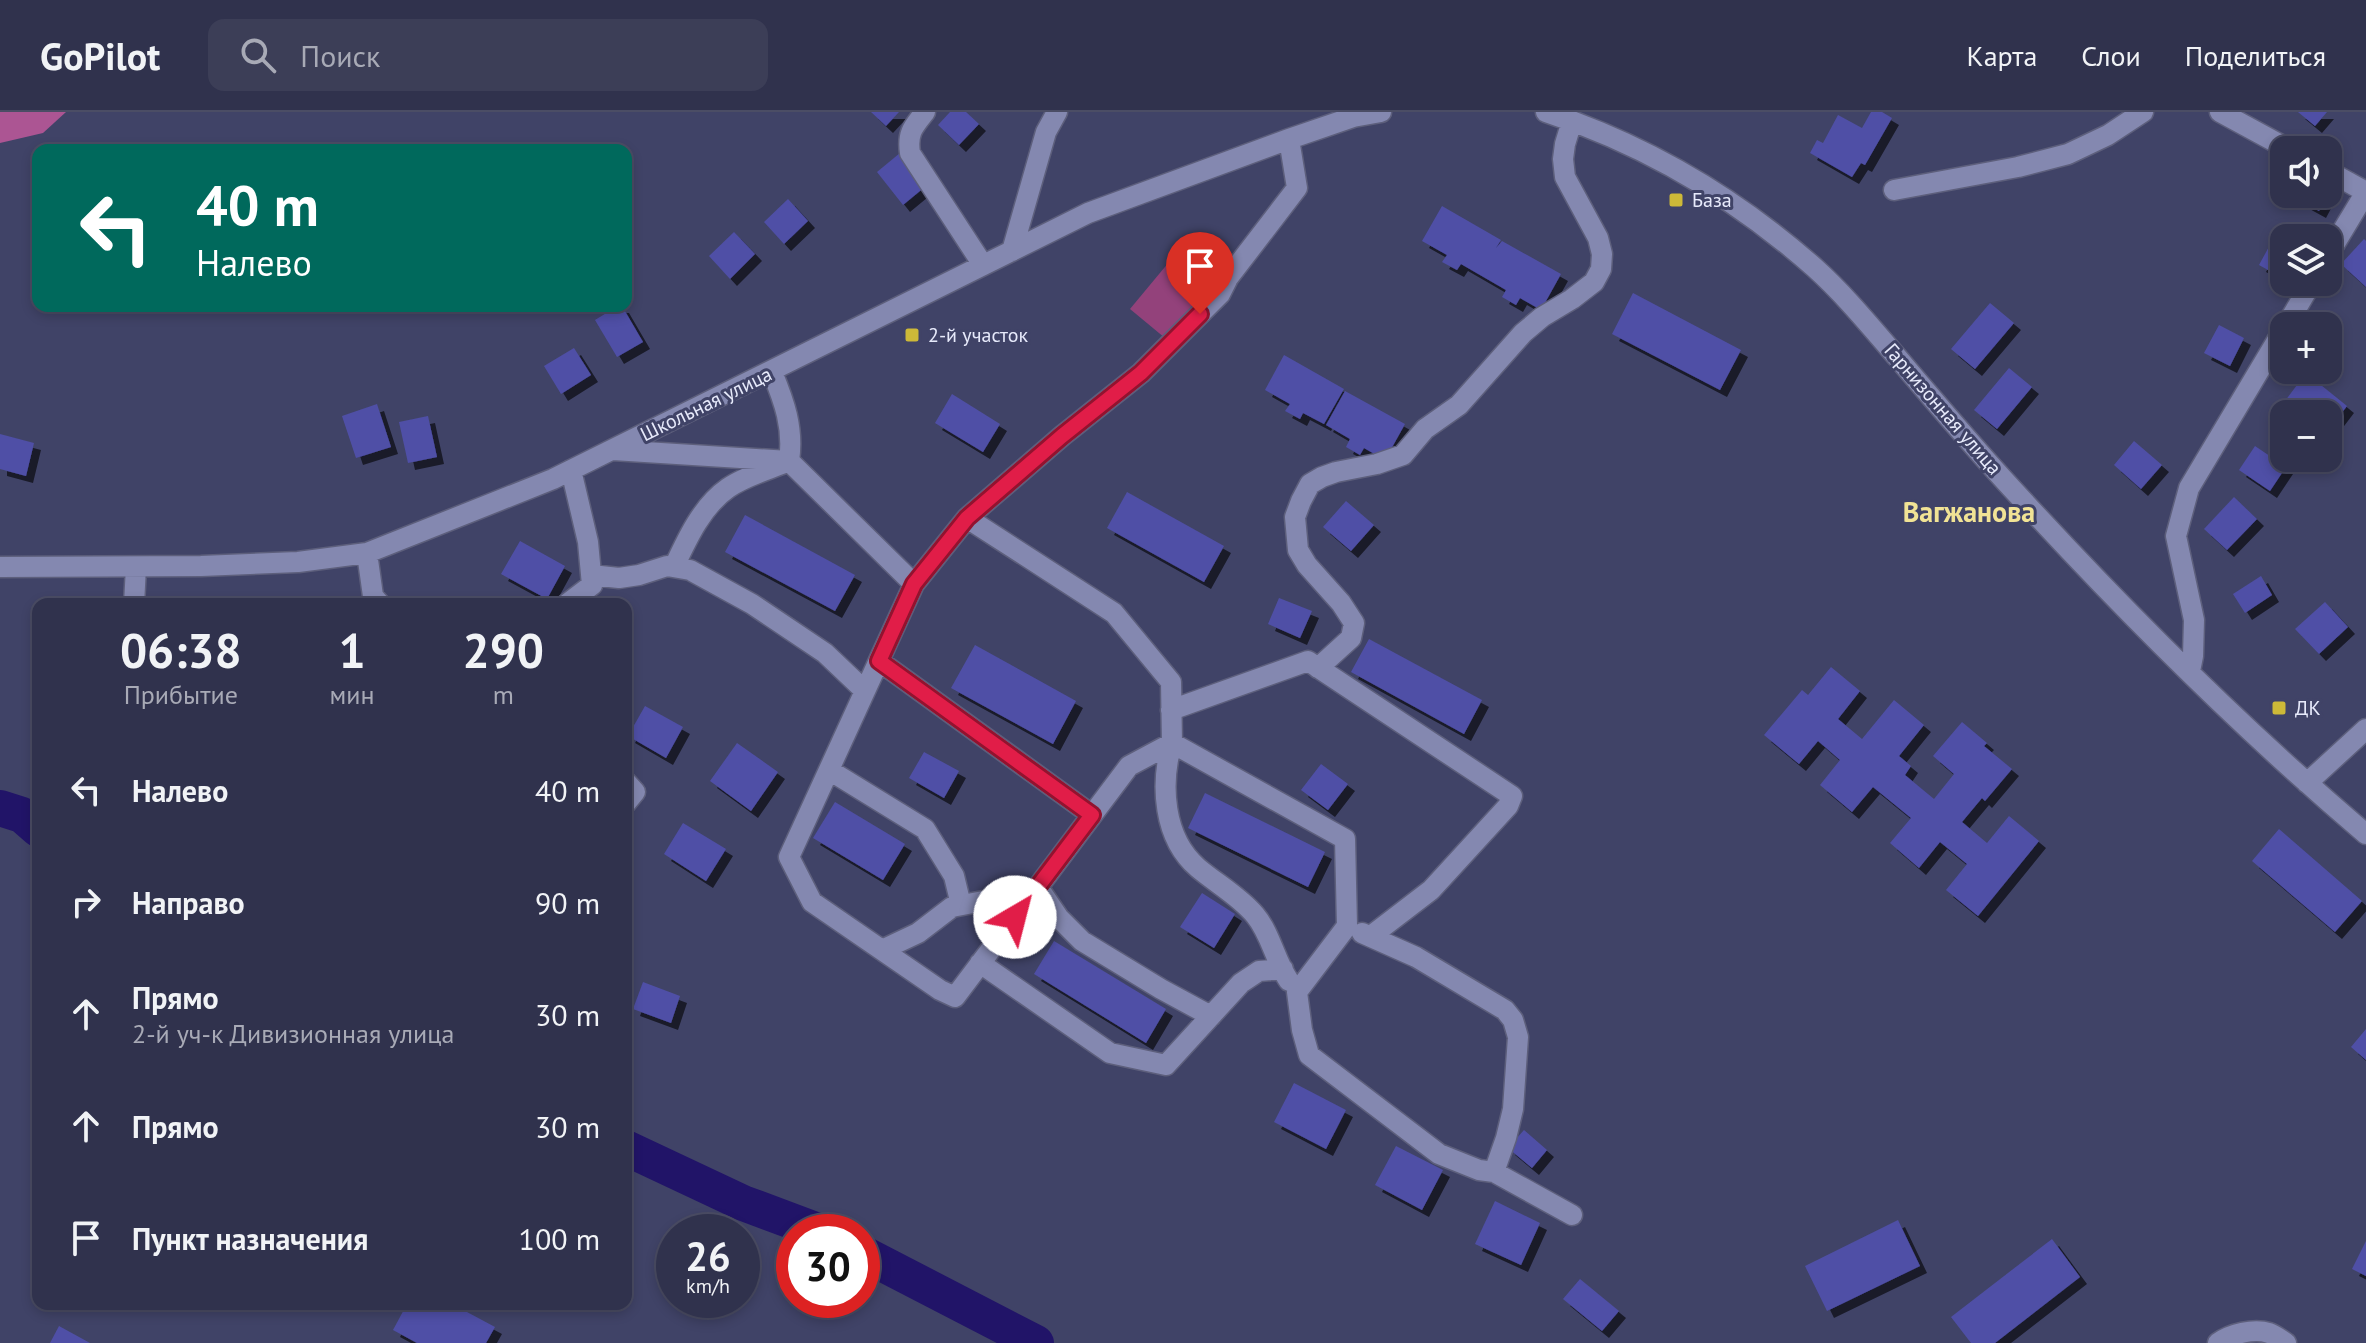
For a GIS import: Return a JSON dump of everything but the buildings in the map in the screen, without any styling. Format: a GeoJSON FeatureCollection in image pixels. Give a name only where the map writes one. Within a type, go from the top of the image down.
{"type":"FeatureCollection","features":[{"type":"Feature","properties":{"kind":"street"},"geometry":{"type":"LineString","coordinates":[[925,112],[908,138],[910,153],[983,265]]}},
{"type":"Feature","properties":{"kind":"street"},"geometry":{"type":"LineString","coordinates":[[1012,251],[1046,132],[1057,112]]}},
{"type":"Feature","properties":{"kind":"street","name":"Школьная улица"},"geometry":{"type":"LineString","coordinates":[[0,567],[298,562],[367,553],[571,470],[1088,213],[1289,139],[1353,117],[1381,112]]}},
{"type":"Feature","properties":{"kind":"street","name":"Гарнизонная улица"},"geometry":{"type":"LineString","coordinates":[[1546,112],[1653,155],[1734,203],[1817,270],[1871,326],[2026,504],[2113,598],[2307,783],[2366,834]]}},
{"type":"Feature","properties":{"kind":"street"},"geometry":{"type":"LineString","coordinates":[[1894,190],[2018,167],[2068,154],[2108,135],[2143,112]]}},
{"type":"Feature","properties":{"kind":"street"},"geometry":{"type":"LineString","coordinates":[[2220,112],[2270,139]]}},
{"type":"Feature","properties":{"kind":"street"},"geometry":{"type":"LineString","coordinates":[[1318,668],[1351,638],[1354,623],[1298,550],[1295,517],[1310,484],[1336,472],[1403,455],[1425,429],[1459,405],[1523,333],[1594,282],[1601,269],[1602,254],[1598,238],[1565,177],[1563,159],[1572,121]]}},
{"type":"Feature","properties":{"kind":"street"},"geometry":{"type":"LineString","coordinates":[[1172,743],[1129,766],[955,997],[812,902],[789,857],[914,584],[967,518],[1141,373],[1220,294],[1228,278],[1297,188],[1289,139]]}},
{"type":"Feature","properties":{"kind":"street"},"geometry":{"type":"LineString","coordinates":[[2342,179],[2366,192],[2342,232]]}},
{"type":"Feature","properties":{"kind":"street"},"geometry":{"type":"LineString","coordinates":[[2190,671],[2194,620],[2176,536],[2189,488],[2270,353]]}},
{"type":"Feature","properties":{"kind":"street"},"geometry":{"type":"LineString","coordinates":[[772,372],[790,423],[792,445],[789,461]]}},
{"type":"Feature","properties":{"kind":"street"},"geometry":{"type":"LineString","coordinates":[[613,450],[789,461],[914,584]]}},
{"type":"Feature","properties":{"kind":"street"},"geometry":{"type":"LineString","coordinates":[[674,567],[704,512],[727,488],[789,461]]}},
{"type":"Feature","properties":{"kind":"street"},"geometry":{"type":"LineString","coordinates":[[571,470],[588,542],[592,585],[575,598]]}},
{"type":"Feature","properties":{"kind":"street"},"geometry":{"type":"LineString","coordinates":[[967,518],[1114,613],[1171,682],[1172,743],[1165,780],[1169,821],[1186,857],[1256,916],[1297,992],[1309,1055],[1439,1154],[1479,1170],[1494,1172],[1572,1215]]}},
{"type":"Feature","properties":{"kind":"street"},"geometry":{"type":"LineString","coordinates":[[367,553],[375,598]]}},
{"type":"Feature","properties":{"kind":"street"},"geometry":{"type":"LineString","coordinates":[[591,575],[619,578],[667,566],[690,570],[752,604],[825,653],[865,691]]}},
{"type":"Feature","properties":{"kind":"street"},"geometry":{"type":"LineString","coordinates":[[134,598],[136,567]]}},
{"type":"Feature","properties":{"kind":"street"},"geometry":{"type":"LineString","coordinates":[[879,661],[1092,815]]}},
{"type":"Feature","properties":{"kind":"street"},"geometry":{"type":"LineString","coordinates":[[1171,710],[1308,661],[1512,796],[1508,806],[1431,890],[1371,936]]}},
{"type":"Feature","properties":{"kind":"street"},"geometry":{"type":"LineString","coordinates":[[2307,783],[2366,729]]}},
{"type":"Feature","properties":{"kind":"street"},"geometry":{"type":"LineString","coordinates":[[1172,743],[1345,839],[1347,926],[1297,992]]}},
{"type":"Feature","properties":{"kind":"street"},"geometry":{"type":"LineString","coordinates":[[829,770],[925,829],[954,876],[961,905]]}},
{"type":"Feature","properties":{"kind":"street"},"geometry":{"type":"LineString","coordinates":[[882,950],[918,933],[952,907],[1035,891]]}},
{"type":"Feature","properties":{"kind":"street"},"geometry":{"type":"LineString","coordinates":[[1035,891],[1082,941],[1211,1016]]}},
{"type":"Feature","properties":{"kind":"street"},"geometry":{"type":"LineString","coordinates":[[1347,926],[1416,957],[1505,1010],[1513,1020],[1518,1037],[1513,1109],[1494,1172]]}},
{"type":"Feature","properties":{"kind":"street"},"geometry":{"type":"LineString","coordinates":[[980,963],[1110,1053],[1166,1065],[1252,975],[1259,971],[1283,969]]}},
{"type":"Feature","properties":{"kind":"street"},"geometry":{"type":"LineString","coordinates":[[2218,1343],[2239,1333],[2268,1332],[2286,1343]]}},
{"type":"Feature","properties":{"kind":"shaded area"},"geometry":{"type":"Polygon","coordinates":[[[0,112],[66,112],[43,133],[0,143],[0,112]]]}},
{"type":"Feature","properties":{"kind":"shaded area"},"geometry":{"type":"Polygon","coordinates":[[[1184,244],[1219,274],[1165,338],[1130,309],[1184,244]]]}},
{"type":"Feature","properties":{"kind":"waterway"},"geometry":{"type":"LineString","coordinates":[[0,808],[22,815],[32,824]]}},
{"type":"Feature","properties":{"kind":"waterway"},"geometry":{"type":"LineString","coordinates":[[632,1151],[776,1215]]}},
{"type":"Feature","properties":{"kind":"waterway"},"geometry":{"type":"LineString","coordinates":[[880,1262],[1036,1343]]}},
{"type":"Feature","properties":{"kind":"place","name":"База"},"geometry":{"type":"Point","coordinates":[1676,200]}},
{"type":"Feature","properties":{"kind":"place","name":"2-й участок"},"geometry":{"type":"Point","coordinates":[912,335]}},
{"type":"Feature","properties":{"kind":"place","name":"ДК"},"geometry":{"type":"Point","coordinates":[2279,708]}},
{"type":"Feature","properties":{"kind":"district","name":"Вагжанова"},"geometry":{"type":"Point","coordinates":[1969,512]}},
{"type":"Feature","properties":{"kind":"route"},"geometry":{"type":"LineString","coordinates":[[1015,917],[1092,815],[879,661],[914,584],[967,518],[1141,373],[1200,314]]}}]}
